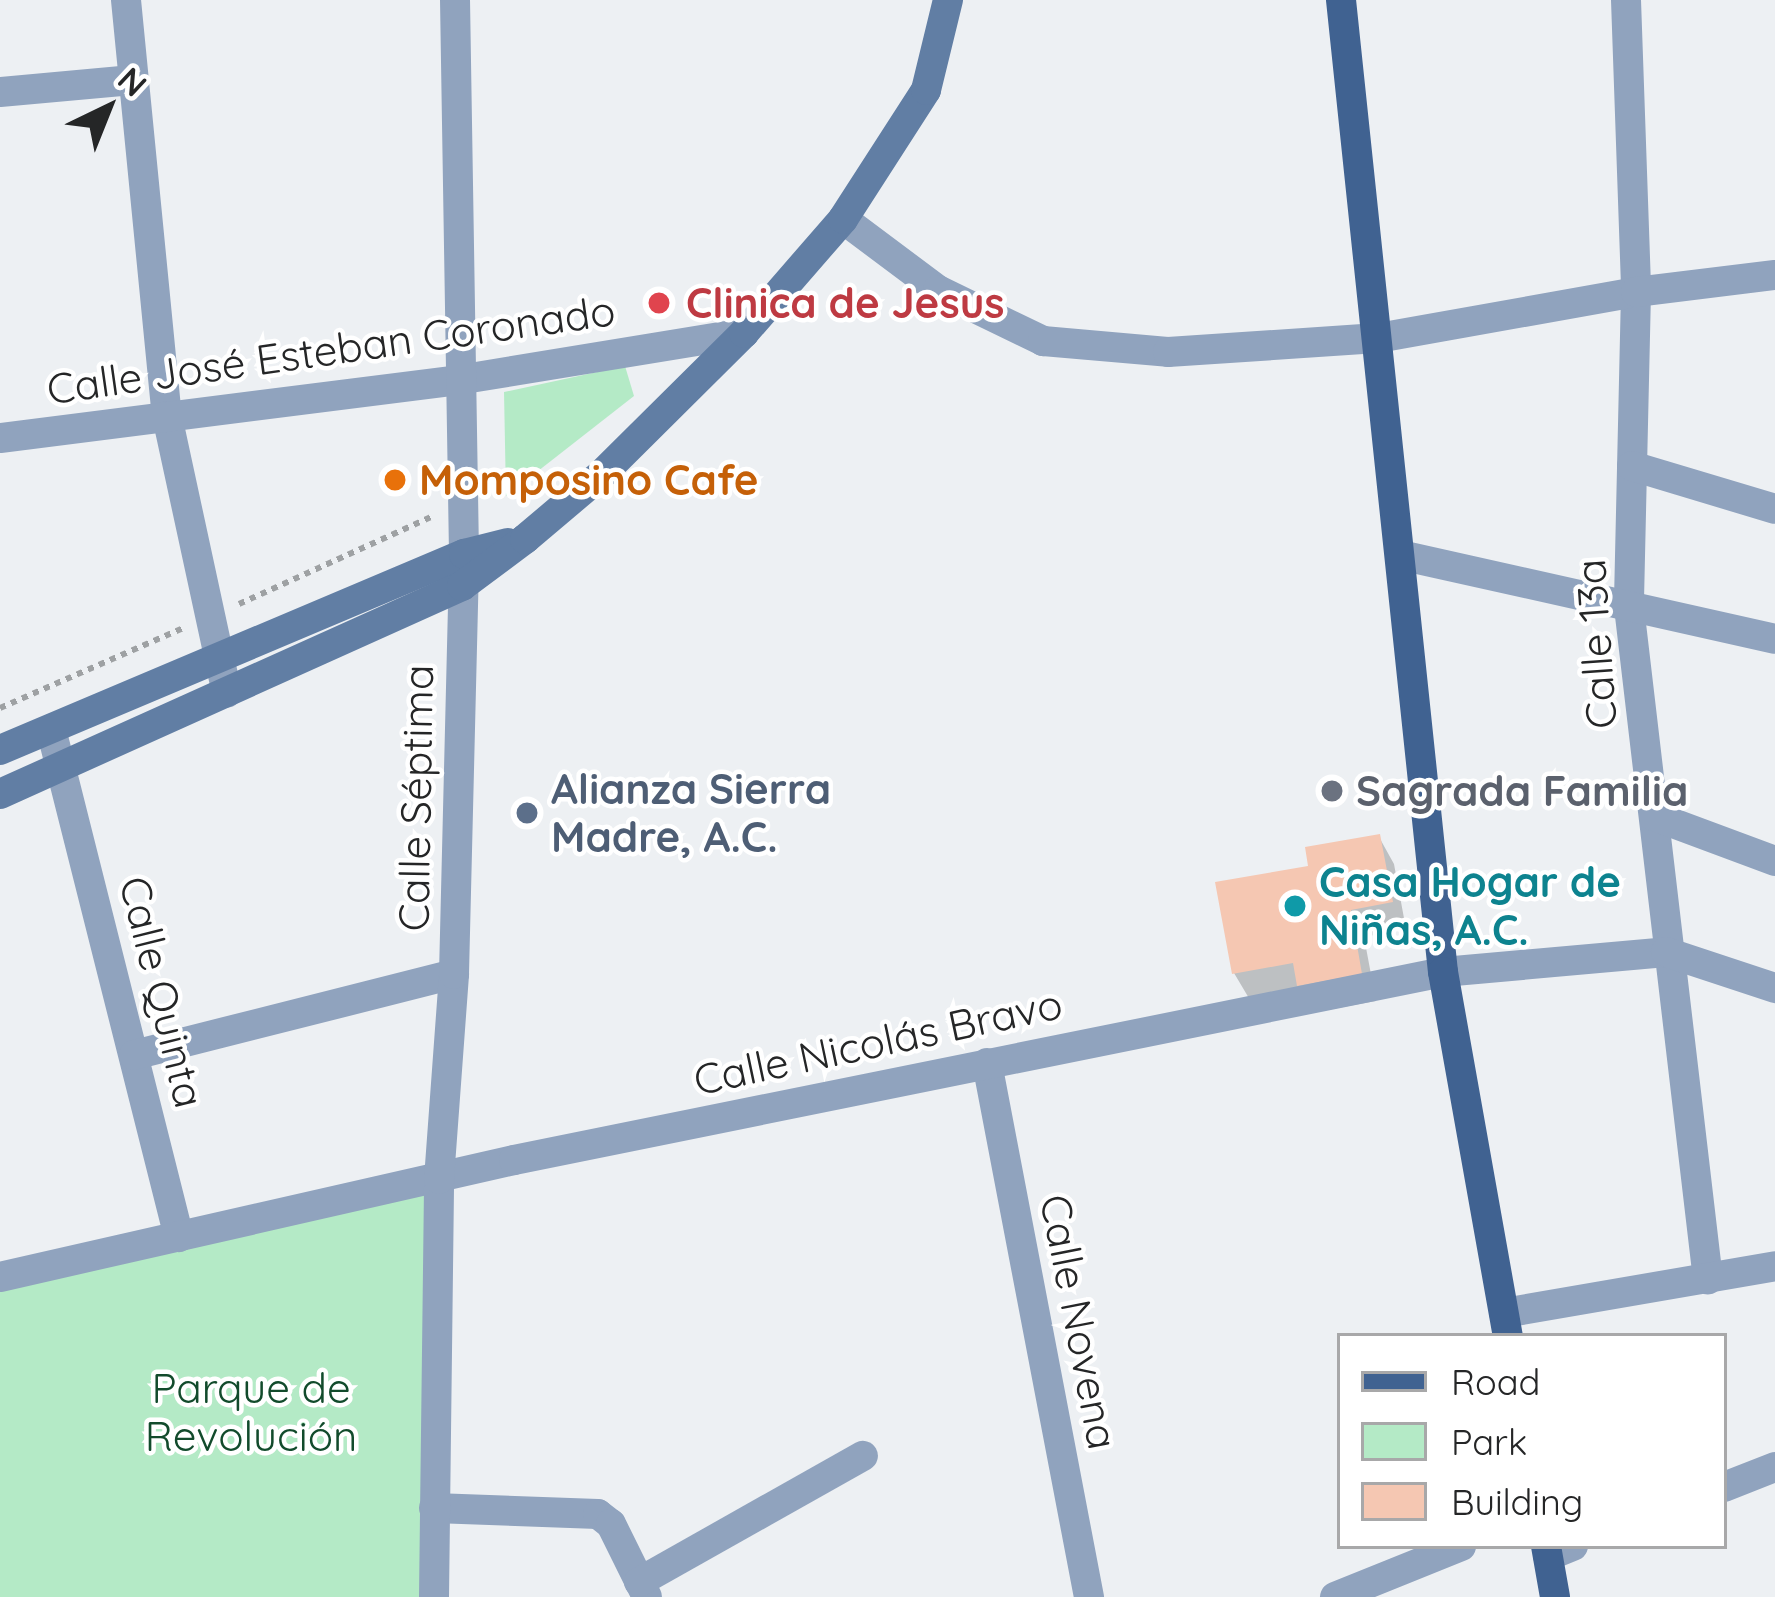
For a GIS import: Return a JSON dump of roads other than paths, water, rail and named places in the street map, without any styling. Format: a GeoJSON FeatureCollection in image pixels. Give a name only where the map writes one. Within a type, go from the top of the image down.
{"type":"FeatureCollection","features":[{"type":"Feature","properties":{"kind":"main road"},"geometry":{"type":"LineString","coordinates":[[0,794],[462,586],[525,539],[602,473],[744,333],[844,219],[926,90],[948,0]]}},
{"type":"Feature","properties":{"kind":"main road"},"geometry":{"type":"LineString","coordinates":[[1341,0],[1443,972],[1506,1324]]}},
{"type":"Feature","properties":{"kind":"main road"},"geometry":{"type":"LineString","coordinates":[[0,750],[464,554],[525,539]]}},
{"type":"Feature","properties":{"kind":"main road"},"geometry":{"type":"LineString","coordinates":[[1555,1549],[1555,1597]]}},
{"type":"Feature","properties":{"kind":"street"},"geometry":{"type":"LineString","coordinates":[[126,0],[167,416],[227,693]]}},
{"type":"Feature","properties":{"kind":"street","name":"Calle Séptima"},"geometry":{"type":"LineString","coordinates":[[434,1597],[439,1179],[454,974],[464,554],[455,0]]}},
{"type":"Feature","properties":{"kind":"street","name":"Calle 13a"},"geometry":{"type":"LineString","coordinates":[[1626,0],[1636,292],[1629,607],[1708,1279]]}},
{"type":"Feature","properties":{"kind":"street"},"geometry":{"type":"LineString","coordinates":[[0,92],[132,80]]}},
{"type":"Feature","properties":{"kind":"street"},"geometry":{"type":"LineString","coordinates":[[844,219],[938,290],[1043,341],[1168,352],[1378,338],[1636,292],[1775,275]]}},
{"type":"Feature","properties":{"kind":"street","name":"Calle José Esteban Coronado"},"geometry":{"type":"LineString","coordinates":[[0,438],[464,379],[744,333]]}},
{"type":"Feature","properties":{"kind":"street"},"geometry":{"type":"LineString","coordinates":[[1632,466],[1775,509]]}},
{"type":"Feature","properties":{"kind":"street"},"geometry":{"type":"LineString","coordinates":[[1400,555],[1775,639]]}},
{"type":"Feature","properties":{"kind":"street","name":"Calle Quinta"},"geometry":{"type":"LineString","coordinates":[[51,729],[179,1237]]}},
{"type":"Feature","properties":{"kind":"street"},"geometry":{"type":"LineString","coordinates":[[1654,815],[1775,861]]}},
{"type":"Feature","properties":{"kind":"street","name":"Calle Nicolás Bravo"},"geometry":{"type":"LineString","coordinates":[[0,1277],[439,1179],[1443,972],[1666,952],[1775,988]]}},
{"type":"Feature","properties":{"kind":"street"},"geometry":{"type":"LineString","coordinates":[[134,1055],[454,974]]}},
{"type":"Feature","properties":{"kind":"street","name":"Calle Novena"},"geometry":{"type":"LineString","coordinates":[[987,1064],[1089,1597]]}},
{"type":"Feature","properties":{"kind":"street"},"geometry":{"type":"LineString","coordinates":[[1506,1324],[1775,1266]]}},
{"type":"Feature","properties":{"kind":"street"},"geometry":{"type":"LineString","coordinates":[[434,1508],[598,1514],[611,1525],[643,1590],[863,1456]]}},
{"type":"Feature","properties":{"kind":"street"},"geometry":{"type":"LineString","coordinates":[[1727,1486],[1775,1467]]}},
{"type":"Feature","properties":{"kind":"street"},"geometry":{"type":"LineString","coordinates":[[1335,1597],[1454,1549]]}},
{"type":"Feature","properties":{"kind":"place","name":"Clinica de Jesus"},"geometry":{"type":"Point","coordinates":[659,303]}},
{"type":"Feature","properties":{"kind":"place","name":"Momposino Cafe"},"geometry":{"type":"Point","coordinates":[395,480]}},
{"type":"Feature","properties":{"kind":"place","name":"Sagrada Familia"},"geometry":{"type":"Point","coordinates":[1332,791]}},
{"type":"Feature","properties":{"kind":"place","name":"Alianza Sierra Madre, A.C."},"geometry":{"type":"Point","coordinates":[527,813]}},
{"type":"Feature","properties":{"kind":"place","name":"Casa Hogar de Niñas, A.C."},"geometry":{"type":"Point","coordinates":[1295,906]}},
{"type":"Feature","properties":{"kind":"park label","name":"Parque de Revolución"},"geometry":{"type":"Point","coordinates":[251,1412]}}]}
